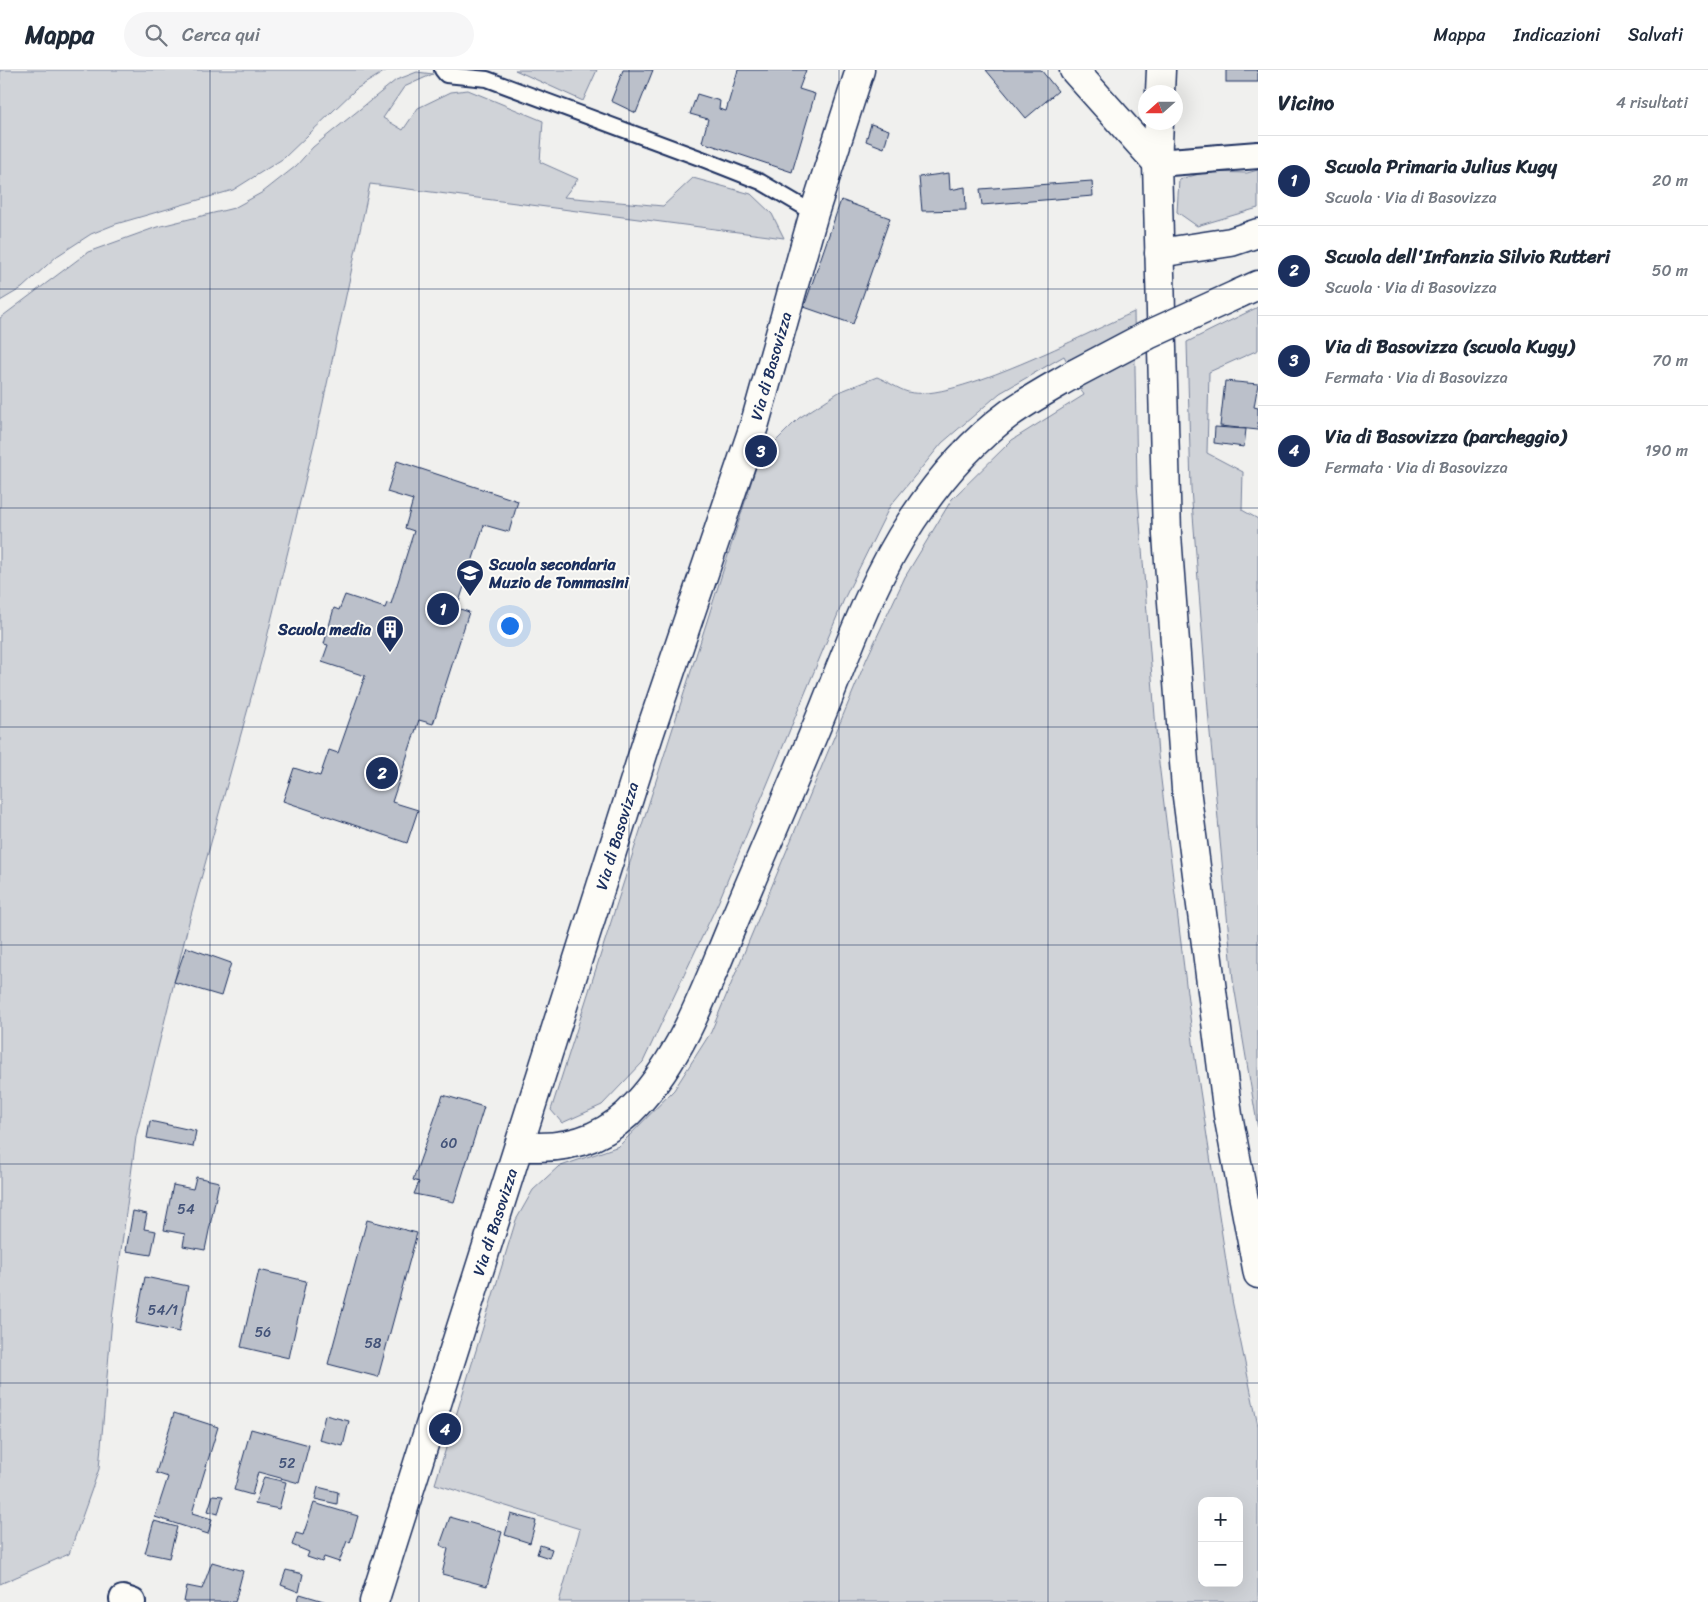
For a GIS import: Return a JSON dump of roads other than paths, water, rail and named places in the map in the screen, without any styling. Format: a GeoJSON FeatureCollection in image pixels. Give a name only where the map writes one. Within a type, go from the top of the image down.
{"type":"FeatureCollection","features":[{"type":"Feature","properties":{"kind":"main road","name":"Via di Basovizza"},"geometry":{"type":"LineString","coordinates":[[374,1602],[648,735],[755,422],[814,213],[860,70]]}},
{"type":"Feature","properties":{"kind":"main road"},"geometry":{"type":"LineString","coordinates":[[1074,70],[1157,164]]}},
{"type":"Feature","properties":{"kind":"main road"},"geometry":{"type":"LineString","coordinates":[[1160,70],[1160,85]]}},
{"type":"Feature","properties":{"kind":"main road"},"geometry":{"type":"LineString","coordinates":[[1158,130],[1159,253],[1167,535],[1186,790],[1228,1115],[1258,1274]]}},
{"type":"Feature","properties":{"kind":"main road"},"geometry":{"type":"LineString","coordinates":[[1159,253],[1231,242],[1258,233]]}},
{"type":"Feature","properties":{"kind":"main road"},"geometry":{"type":"LineString","coordinates":[[519,1146],[540,1148],[565,1146],[589,1138],[612,1126],[636,1106],[659,1077],[683,1036],[711,978],[855,632],[883,570],[911,521],[960,459],[1008,415],[1074,374],[1148,335],[1248,289]]}},
{"type":"Feature","properties":{"kind":"street"},"geometry":{"type":"LineString","coordinates":[[1157,164],[1258,156]]}},
{"type":"Feature","properties":{"kind":"lane"},"geometry":{"type":"LineString","coordinates":[[442,70],[446,75],[487,79],[705,160],[761,182],[814,213]]}},
{"type":"Feature","properties":{"kind":"place","name":"Via di Basovizza (scuola Kugy)"},"geometry":{"type":"Point","coordinates":[761,451]}},
{"type":"Feature","properties":{"kind":"place","name":"Scuola secondaria Muzio de Tommasini"},"geometry":{"type":"Point","coordinates":[470,597]}},
{"type":"Feature","properties":{"kind":"place","name":"Scuola Primaria Julius Kugy"},"geometry":{"type":"Point","coordinates":[443,609]}},
{"type":"Feature","properties":{"kind":"place","name":"Scuola media"},"geometry":{"type":"Point","coordinates":[390,653]}},
{"type":"Feature","properties":{"kind":"place","name":"Scuola dell'Infanzia Silvio Rutteri"},"geometry":{"type":"Point","coordinates":[382,773]}},
{"type":"Feature","properties":{"kind":"place","name":"Via di Basovizza (parcheggio)"},"geometry":{"type":"Point","coordinates":[445,1429]}}]}
